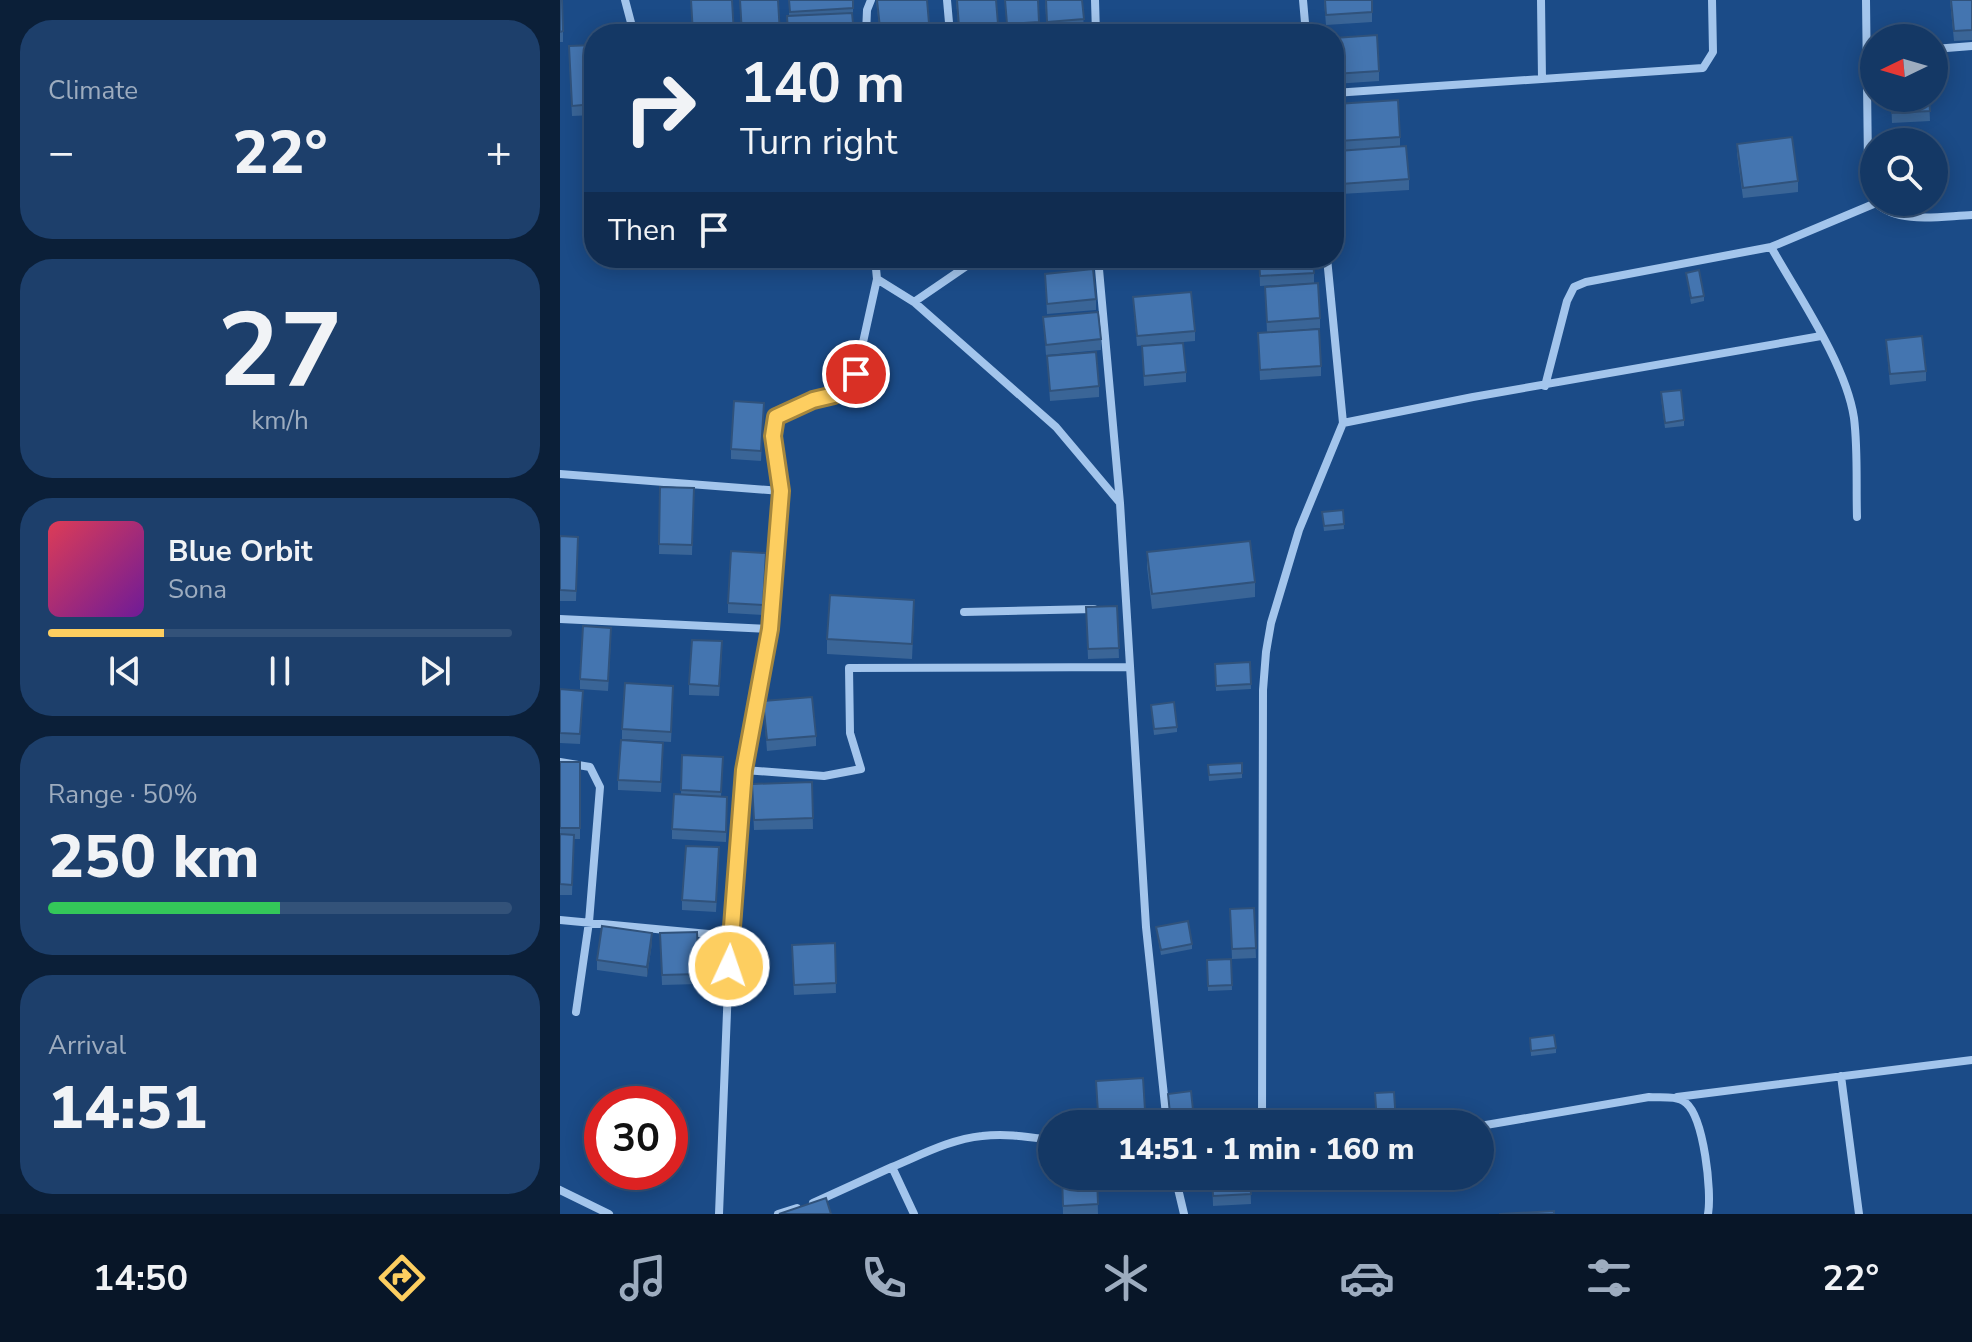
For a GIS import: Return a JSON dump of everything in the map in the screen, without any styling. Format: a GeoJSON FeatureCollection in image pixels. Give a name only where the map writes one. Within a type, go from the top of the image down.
{"type":"FeatureCollection","features":[{"type":"Feature","properties":{"kind":"street"},"geometry":{"type":"LineString","coordinates":[[625,0],[631,24]]}},
{"type":"Feature","properties":{"kind":"street"},"geometry":{"type":"LineString","coordinates":[[866,24],[871,0]]}},
{"type":"Feature","properties":{"kind":"street"},"geometry":{"type":"LineString","coordinates":[[947,0],[949,24]]}},
{"type":"Feature","properties":{"kind":"street"},"geometry":{"type":"LineString","coordinates":[[1095,0],[1096,24]]}},
{"type":"Feature","properties":{"kind":"street"},"geometry":{"type":"LineString","coordinates":[[1303,0],[1305,24]]}},
{"type":"Feature","properties":{"kind":"street"},"geometry":{"type":"LineString","coordinates":[[1541,0],[1542,79]]}},
{"type":"Feature","properties":{"kind":"street"},"geometry":{"type":"LineString","coordinates":[[1344,92],[1703,68],[1713,52],[1712,0]]}},
{"type":"Feature","properties":{"kind":"street"},"geometry":{"type":"LineString","coordinates":[[1866,0],[1868,24]]}},
{"type":"Feature","properties":{"kind":"street"},"geometry":{"type":"LineString","coordinates":[[1948,48],[1972,46]]}},
{"type":"Feature","properties":{"kind":"street"},"geometry":{"type":"LineString","coordinates":[[1545,386],[1567,301],[1574,287],[1586,282],[1771,247],[1860,208]]}},
{"type":"Feature","properties":{"kind":"street"},"geometry":{"type":"LineString","coordinates":[[1948,215],[1972,215]]}},
{"type":"Feature","properties":{"kind":"street"},"geometry":{"type":"LineString","coordinates":[[1771,247],[1847,390],[1854,419],[1857,517]]}},
{"type":"Feature","properties":{"kind":"street"},"geometry":{"type":"LineString","coordinates":[[719,1214],[730,936],[744,770],[770,629],[781,491],[773,436],[776,417],[813,400],[834,395],[856,374],[877,279],[876,268]]}},
{"type":"Feature","properties":{"kind":"street"},"geometry":{"type":"LineString","coordinates":[[914,302],[960,268]]}},
{"type":"Feature","properties":{"kind":"street"},"geometry":{"type":"LineString","coordinates":[[1099,268],[1120,503],[1146,927],[1166,1110]]}},
{"type":"Feature","properties":{"kind":"street"},"geometry":{"type":"LineString","coordinates":[[1262,1110],[1263,705],[1266,652],[1271,623],[1299,530],[1343,423],[1328,268]]}},
{"type":"Feature","properties":{"kind":"street"},"geometry":{"type":"LineString","coordinates":[[877,279],[914,302],[1056,427],[1120,503]]}},
{"type":"Feature","properties":{"kind":"street"},"geometry":{"type":"LineString","coordinates":[[1343,423],[1821,336]]}},
{"type":"Feature","properties":{"kind":"street"},"geometry":{"type":"LineString","coordinates":[[560,474],[781,491]]}},
{"type":"Feature","properties":{"kind":"street"},"geometry":{"type":"LineString","coordinates":[[1112,608],[1127,608]]}},
{"type":"Feature","properties":{"kind":"street"},"geometry":{"type":"LineString","coordinates":[[964,612],[1098,609]]}},
{"type":"Feature","properties":{"kind":"street"},"geometry":{"type":"LineString","coordinates":[[560,619],[770,629]]}},
{"type":"Feature","properties":{"kind":"street"},"geometry":{"type":"LineString","coordinates":[[744,770],[824,776],[861,769],[850,733],[849,668],[1128,667]]}},
{"type":"Feature","properties":{"kind":"street"},"geometry":{"type":"LineString","coordinates":[[560,762],[590,767],[600,787],[589,922],[576,1012]]}},
{"type":"Feature","properties":{"kind":"street"},"geometry":{"type":"LineString","coordinates":[[560,920],[730,936]]}},
{"type":"Feature","properties":{"kind":"street"},"geometry":{"type":"LineString","coordinates":[[1494,1124],[1649,1097],[1673,1098],[1972,1060]]}},
{"type":"Feature","properties":{"kind":"street"},"geometry":{"type":"LineString","coordinates":[[1841,1076],[1859,1214]]}},
{"type":"Feature","properties":{"kind":"street"},"geometry":{"type":"LineString","coordinates":[[1673,1098],[1686,1102],[1695,1117],[1707,1169],[1708,1214]]}},
{"type":"Feature","properties":{"kind":"street"},"geometry":{"type":"LineString","coordinates":[[778,1214],[812,1204],[958,1141],[1006,1135],[1038,1138]]}},
{"type":"Feature","properties":{"kind":"street"},"geometry":{"type":"LineString","coordinates":[[892,1167],[914,1214]]}},
{"type":"Feature","properties":{"kind":"street"},"geometry":{"type":"LineString","coordinates":[[560,1190],[609,1214]]}},
{"type":"Feature","properties":{"kind":"street"},"geometry":{"type":"LineString","coordinates":[[1178,1190],[1184,1214]]}},
{"type":"Feature","properties":{"kind":"building"},"geometry":{"type":"Polygon","coordinates":[[[560,0],[563,31],[560,32],[560,0]]]}},
{"type":"Feature","properties":{"kind":"building"},"geometry":{"type":"Polygon","coordinates":[[[691,0],[732,0],[733,24],[692,24],[691,0]]]}},
{"type":"Feature","properties":{"kind":"building"},"geometry":{"type":"Polygon","coordinates":[[[740,0],[778,0],[779,24],[741,24],[740,0]]]}},
{"type":"Feature","properties":{"kind":"building"},"geometry":{"type":"Polygon","coordinates":[[[789,0],[853,0],[853,8],[790,12],[789,0]]]}},
{"type":"Feature","properties":{"kind":"building"},"geometry":{"type":"Polygon","coordinates":[[[877,0],[927,0],[929,23],[880,24],[877,0]]]}},
{"type":"Feature","properties":{"kind":"building"},"geometry":{"type":"Polygon","coordinates":[[[957,0],[996,0],[998,24],[959,24],[957,0]]]}},
{"type":"Feature","properties":{"kind":"building"},"geometry":{"type":"Polygon","coordinates":[[[1005,0],[1038,0],[1039,22],[1007,24],[1005,0]]]}},
{"type":"Feature","properties":{"kind":"building"},"geometry":{"type":"Polygon","coordinates":[[[1046,0],[1082,0],[1084,19],[1047,22],[1046,0]]]}},
{"type":"Feature","properties":{"kind":"building"},"geometry":{"type":"Polygon","coordinates":[[[1325,0],[1372,0],[1372,12],[1326,15],[1325,0]]]}},
{"type":"Feature","properties":{"kind":"building"},"geometry":{"type":"Polygon","coordinates":[[[1951,0],[1972,0],[1972,30],[1954,31],[1951,0]]]}},
{"type":"Feature","properties":{"kind":"building"},"geometry":{"type":"Polygon","coordinates":[[[852,13],[853,24],[787,24],[787,16],[852,13]]]}},
{"type":"Feature","properties":{"kind":"building"},"geometry":{"type":"Polygon","coordinates":[[[1377,35],[1379,71],[1344,73],[1344,37],[1377,35]]]}},
{"type":"Feature","properties":{"kind":"building"},"geometry":{"type":"Polygon","coordinates":[[[584,45],[584,105],[572,106],[569,46],[584,45]]]}},
{"type":"Feature","properties":{"kind":"building"},"geometry":{"type":"Polygon","coordinates":[[[1398,100],[1400,137],[1344,141],[1344,103],[1398,100]]]}},
{"type":"Feature","properties":{"kind":"building"},"geometry":{"type":"Polygon","coordinates":[[[1792,137],[1798,181],[1743,188],[1737,144],[1792,137]]]}},
{"type":"Feature","properties":{"kind":"building"},"geometry":{"type":"Polygon","coordinates":[[[1406,146],[1409,179],[1344,184],[1344,151],[1406,146]]]}},
{"type":"Feature","properties":{"kind":"building"},"geometry":{"type":"Polygon","coordinates":[[[1260,268],[1314,268],[1314,273],[1260,276],[1260,268]]]}},
{"type":"Feature","properties":{"kind":"building"},"geometry":{"type":"Polygon","coordinates":[[[1093,269],[1096,299],[1047,304],[1045,274],[1093,269]]]}},
{"type":"Feature","properties":{"kind":"building"},"geometry":{"type":"Polygon","coordinates":[[[1699,270],[1704,296],[1691,298],[1686,273],[1699,270]]]}},
{"type":"Feature","properties":{"kind":"building"},"geometry":{"type":"Polygon","coordinates":[[[1318,283],[1320,318],[1267,322],[1265,287],[1318,283]]]}},
{"type":"Feature","properties":{"kind":"building"},"geometry":{"type":"Polygon","coordinates":[[[1191,292],[1195,331],[1137,336],[1133,297],[1191,292]]]}},
{"type":"Feature","properties":{"kind":"building"},"geometry":{"type":"Polygon","coordinates":[[[1098,312],[1101,339],[1046,345],[1043,317],[1098,312]]]}},
{"type":"Feature","properties":{"kind":"building"},"geometry":{"type":"Polygon","coordinates":[[[1319,329],[1321,366],[1260,370],[1258,333],[1319,329]]]}},
{"type":"Feature","properties":{"kind":"building"},"geometry":{"type":"Polygon","coordinates":[[[1922,336],[1926,371],[1890,374],[1886,340],[1922,336]]]}},
{"type":"Feature","properties":{"kind":"building"},"geometry":{"type":"Polygon","coordinates":[[[1183,343],[1186,372],[1144,376],[1142,346],[1183,343]]]}},
{"type":"Feature","properties":{"kind":"building"},"geometry":{"type":"Polygon","coordinates":[[[1096,352],[1099,386],[1050,391],[1047,356],[1096,352]]]}},
{"type":"Feature","properties":{"kind":"building"},"geometry":{"type":"Polygon","coordinates":[[[1681,390],[1684,420],[1665,423],[1661,392],[1681,390]]]}},
{"type":"Feature","properties":{"kind":"building"},"geometry":{"type":"Polygon","coordinates":[[[734,401],[764,403],[761,451],[731,449],[734,401]]]}},
{"type":"Feature","properties":{"kind":"building"},"geometry":{"type":"Polygon","coordinates":[[[660,487],[694,488],[692,545],[659,544],[660,487]]]}},
{"type":"Feature","properties":{"kind":"building"},"geometry":{"type":"Polygon","coordinates":[[[1343,510],[1344,524],[1324,526],[1322,512],[1343,510]]]}},
{"type":"Feature","properties":{"kind":"building"},"geometry":{"type":"Polygon","coordinates":[[[560,536],[578,537],[576,591],[560,590],[560,536]]]}},
{"type":"Feature","properties":{"kind":"building"},"geometry":{"type":"Polygon","coordinates":[[[1250,541],[1255,582],[1152,594],[1147,552],[1250,541]]]}},
{"type":"Feature","properties":{"kind":"building"},"geometry":{"type":"Polygon","coordinates":[[[731,551],[766,553],[763,605],[728,603],[731,551]]]}},
{"type":"Feature","properties":{"kind":"building"},"geometry":{"type":"Polygon","coordinates":[[[830,595],[914,600],[912,644],[827,639],[830,595]]]}},
{"type":"Feature","properties":{"kind":"building"},"geometry":{"type":"Polygon","coordinates":[[[1117,606],[1119,648],[1088,649],[1086,607],[1117,606]]]}},
{"type":"Feature","properties":{"kind":"building"},"geometry":{"type":"Polygon","coordinates":[[[583,626],[611,628],[608,681],[580,679],[583,626]]]}},
{"type":"Feature","properties":{"kind":"building"},"geometry":{"type":"Polygon","coordinates":[[[692,640],[722,641],[719,686],[689,684],[692,640]]]}},
{"type":"Feature","properties":{"kind":"building"},"geometry":{"type":"Polygon","coordinates":[[[1250,662],[1251,684],[1216,686],[1215,664],[1250,662]]]}},
{"type":"Feature","properties":{"kind":"building"},"geometry":{"type":"Polygon","coordinates":[[[625,683],[673,686],[671,732],[622,729],[625,683]]]}},
{"type":"Feature","properties":{"kind":"building"},"geometry":{"type":"Polygon","coordinates":[[[560,689],[583,691],[580,734],[560,733],[560,689]]]}},
{"type":"Feature","properties":{"kind":"building"},"geometry":{"type":"Polygon","coordinates":[[[812,697],[816,736],[767,740],[763,701],[812,697]]]}},
{"type":"Feature","properties":{"kind":"building"},"geometry":{"type":"Polygon","coordinates":[[[1174,702],[1177,727],[1154,729],[1151,705],[1174,702]]]}},
{"type":"Feature","properties":{"kind":"building"},"geometry":{"type":"Polygon","coordinates":[[[621,740],[663,743],[661,782],[618,780],[621,740]]]}},
{"type":"Feature","properties":{"kind":"building"},"geometry":{"type":"Polygon","coordinates":[[[682,755],[723,757],[721,792],[681,790],[682,755]]]}},
{"type":"Feature","properties":{"kind":"building"},"geometry":{"type":"Polygon","coordinates":[[[560,762],[580,762],[580,828],[560,828],[560,762]]]}},
{"type":"Feature","properties":{"kind":"building"},"geometry":{"type":"Polygon","coordinates":[[[1242,763],[1242,773],[1209,775],[1208,765],[1242,763]]]}},
{"type":"Feature","properties":{"kind":"building"},"geometry":{"type":"Polygon","coordinates":[[[812,782],[813,818],[754,820],[752,784],[812,782]]]}},
{"type":"Feature","properties":{"kind":"building"},"geometry":{"type":"Polygon","coordinates":[[[674,794],[727,797],[726,832],[672,829],[674,794]]]}},
{"type":"Feature","properties":{"kind":"building"},"geometry":{"type":"Polygon","coordinates":[[[560,834],[574,835],[572,885],[560,884],[560,834]]]}},
{"type":"Feature","properties":{"kind":"building"},"geometry":{"type":"Polygon","coordinates":[[[686,846],[719,847],[716,902],[682,900],[686,846]]]}},
{"type":"Feature","properties":{"kind":"building"},"geometry":{"type":"Polygon","coordinates":[[[1254,908],[1256,948],[1232,949],[1230,909],[1254,908]]]}},
{"type":"Feature","properties":{"kind":"building"},"geometry":{"type":"Polygon","coordinates":[[[1188,921],[1192,944],[1161,950],[1156,927],[1188,921]]]}},
{"type":"Feature","properties":{"kind":"building"},"geometry":{"type":"Polygon","coordinates":[[[602,926],[652,933],[647,967],[597,960],[602,926]]]}},
{"type":"Feature","properties":{"kind":"building"},"geometry":{"type":"Polygon","coordinates":[[[697,932],[699,974],[662,975],[660,933],[697,932]]]}},
{"type":"Feature","properties":{"kind":"building"},"geometry":{"type":"Polygon","coordinates":[[[835,943],[836,983],[794,985],[792,945],[835,943]]]}},
{"type":"Feature","properties":{"kind":"building"},"geometry":{"type":"Polygon","coordinates":[[[1231,959],[1232,985],[1208,986],[1207,960],[1231,959]]]}},
{"type":"Feature","properties":{"kind":"building"},"geometry":{"type":"Polygon","coordinates":[[[1554,1035],[1556,1048],[1531,1051],[1530,1038],[1554,1035]]]}},
{"type":"Feature","properties":{"kind":"building"},"geometry":{"type":"Polygon","coordinates":[[[1143,1078],[1145,1110],[1098,1110],[1096,1081],[1143,1078]]]}},
{"type":"Feature","properties":{"kind":"building"},"geometry":{"type":"Polygon","coordinates":[[[1191,1091],[1193,1110],[1170,1110],[1168,1094],[1191,1091]]]}},
{"type":"Feature","properties":{"kind":"building"},"geometry":{"type":"Polygon","coordinates":[[[1394,1092],[1395,1110],[1376,1110],[1375,1093],[1394,1092]]]}},
{"type":"Feature","properties":{"kind":"building"},"geometry":{"type":"Polygon","coordinates":[[[1062,1190],[1098,1190],[1098,1204],[1063,1206],[1062,1190]]]}},
{"type":"Feature","properties":{"kind":"building"},"geometry":{"type":"Polygon","coordinates":[[[1213,1190],[1251,1190],[1251,1194],[1213,1196],[1213,1190]]]}},
{"type":"Feature","properties":{"kind":"building"},"geometry":{"type":"Polygon","coordinates":[[[826,1198],[831,1214],[779,1214],[826,1198]]]}},
{"type":"Feature","properties":{"kind":"building"},"geometry":{"type":"Polygon","coordinates":[[[1554,1211],[1554,1214],[1499,1214],[1554,1211]]]}},
{"type":"Feature","properties":{"kind":"route"},"geometry":{"type":"LineString","coordinates":[[729,966],[744,770],[770,629],[781,491],[773,436],[776,417],[813,400],[834,395],[856,374]]}}]}
